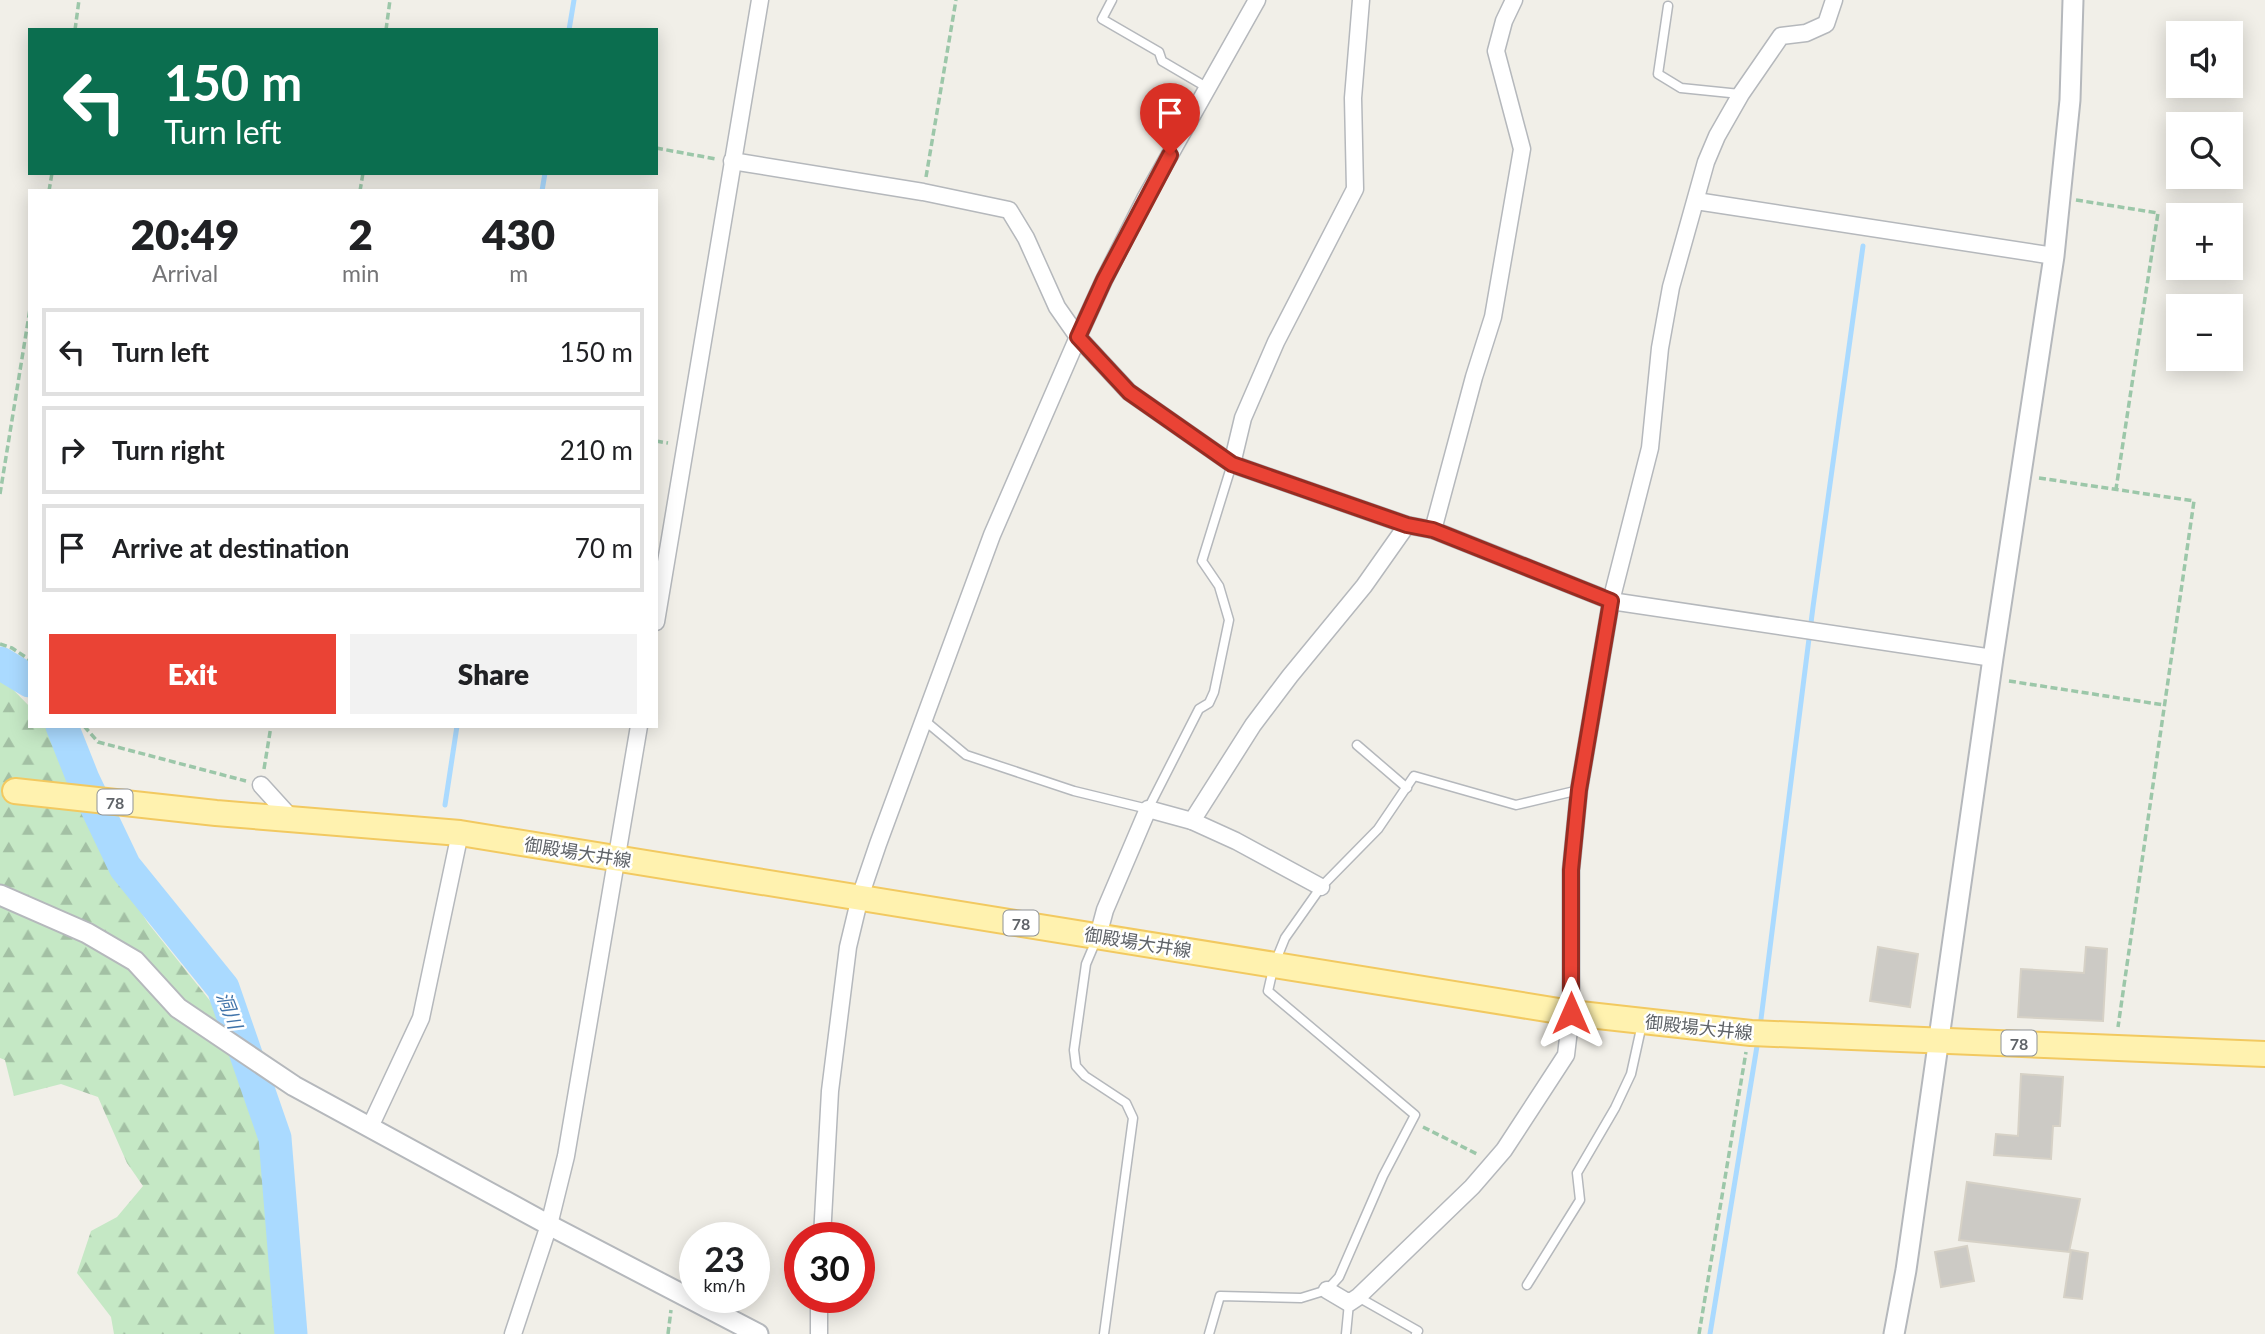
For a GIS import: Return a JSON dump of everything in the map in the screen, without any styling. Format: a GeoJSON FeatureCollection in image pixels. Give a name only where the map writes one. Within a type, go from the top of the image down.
{"type":"FeatureCollection","features":[{"type":"Feature","properties":{"kind":"main road","name":"御殿場大井線"},"geometry":{"type":"LineString","coordinates":[[15,790],[216,813],[460,833],[1571,1013],[1757,1033],[2265,1055]]}},
{"type":"Feature","properties":{"kind":"street"},"geometry":{"type":"LineString","coordinates":[[658,610],[760,0]]}},
{"type":"Feature","properties":{"kind":"street"},"geometry":{"type":"LineString","coordinates":[[823,1222],[830,1091],[848,947],[860,897],[878,844],[992,535],[1078,337],[1145,199],[1257,0]]}},
{"type":"Feature","properties":{"kind":"street"},"geometry":{"type":"LineString","coordinates":[[1232,464],[1242,418],[1276,342],[1355,189],[1353,98],[1361,0]]}},
{"type":"Feature","properties":{"kind":"street"},"geometry":{"type":"LineString","coordinates":[[1433,530],[1493,317],[1522,149],[1496,51],[1504,21],[1514,0]]}},
{"type":"Feature","properties":{"kind":"street"},"geometry":{"type":"LineString","coordinates":[[1327,1290],[1354,1300],[1472,1186],[1504,1150],[1566,1055],[1571,1013],[1571,870],[1579,790],[1611,601],[1650,449],[1660,348],[1671,287],[1706,162],[1717,136],[1741,94],[1781,36],[1806,33],[1826,24],[1835,0]]}},
{"type":"Feature","properties":{"kind":"street"},"geometry":{"type":"LineString","coordinates":[[1894,1334],[1906,1270],[1991,668],[2054,256],[2070,100],[2073,0]]}},
{"type":"Feature","properties":{"kind":"street"},"geometry":{"type":"LineString","coordinates":[[732,161],[923,192],[1009,210],[1026,237],[1057,307],[1078,337],[1129,392],[1232,464],[1407,525],[1433,530],[1611,601],[1991,668]]}},
{"type":"Feature","properties":{"kind":"street"},"geometry":{"type":"LineString","coordinates":[[1696,201],[2054,256]]}},
{"type":"Feature","properties":{"kind":"street"},"geometry":{"type":"LineString","coordinates":[[1192,821],[1253,725],[1364,586],[1407,525]]}},
{"type":"Feature","properties":{"kind":"street"},"geometry":{"type":"LineString","coordinates":[[513,1334],[549,1225],[566,1156],[639,728]]}},
{"type":"Feature","properties":{"kind":"street"},"geometry":{"type":"LineString","coordinates":[[261,785],[291,818]]}},
{"type":"Feature","properties":{"kind":"street"},"geometry":{"type":"LineString","coordinates":[[1098,936],[1105,910],[1148,809],[1192,821],[1236,841],[1321,887]]}},
{"type":"Feature","properties":{"kind":"street"},"geometry":{"type":"LineString","coordinates":[[370,1127],[421,1018],[460,833]]}},
{"type":"Feature","properties":{"kind":"street"},"geometry":{"type":"LineString","coordinates":[[0,895],[87,933],[135,961],[178,1008],[294,1086],[549,1225],[758,1334]]}},
{"type":"Feature","properties":{"kind":"street"},"geometry":{"type":"LineString","coordinates":[[819,1313],[819,1334]]}},
{"type":"Feature","properties":{"kind":"lane"},"geometry":{"type":"LineString","coordinates":[[1112,0],[1102,19],[1159,52],[1161,61],[1208,88]]}},
{"type":"Feature","properties":{"kind":"lane"},"geometry":{"type":"LineString","coordinates":[[1668,6],[1658,74],[1681,88],[1741,94]]}},
{"type":"Feature","properties":{"kind":"lane"},"geometry":{"type":"LineString","coordinates":[[924,720],[966,755],[1074,791],[1148,809],[1199,709],[1209,702],[1214,692],[1229,620],[1219,586],[1202,562],[1232,464]]}},
{"type":"Feature","properties":{"kind":"lane"},"geometry":{"type":"LineString","coordinates":[[1357,745],[1407,788]]}},
{"type":"Feature","properties":{"kind":"lane"},"geometry":{"type":"LineString","coordinates":[[1209,1334],[1220,1296],[1301,1298],[1327,1290],[1339,1277],[1383,1176],[1415,1115],[1268,991],[1274,965],[1285,938],[1321,887],[1378,829],[1414,776],[1516,805],[1579,790]]}},
{"type":"Feature","properties":{"kind":"lane"},"geometry":{"type":"LineString","coordinates":[[1098,936],[1086,964],[1073,1050],[1076,1066],[1085,1076],[1126,1103],[1133,1118],[1104,1334]]}},
{"type":"Feature","properties":{"kind":"lane"},"geometry":{"type":"LineString","coordinates":[[1527,1284],[1580,1200],[1577,1173],[1615,1108],[1631,1074],[1643,1021]]}},
{"type":"Feature","properties":{"kind":"lane"},"geometry":{"type":"LineString","coordinates":[[1346,1334],[1354,1300],[1418,1331],[1416,1334]]}},
{"type":"Feature","properties":{"kind":"path"},"geometry":{"type":"LineString","coordinates":[[75,28],[79,0]]}},
{"type":"Feature","properties":{"kind":"path"},"geometry":{"type":"LineString","coordinates":[[386,28],[390,0]]}},
{"type":"Feature","properties":{"kind":"path"},"geometry":{"type":"LineString","coordinates":[[923,192],[956,0]]}},
{"type":"Feature","properties":{"kind":"path"},"geometry":{"type":"LineString","coordinates":[[658,148],[732,161]]}},
{"type":"Feature","properties":{"kind":"path"},"geometry":{"type":"LineString","coordinates":[[2060,197],[2158,213],[2116,489]]}},
{"type":"Feature","properties":{"kind":"path"},"geometry":{"type":"LineString","coordinates":[[0,494],[28,321]]}},
{"type":"Feature","properties":{"kind":"path"},"geometry":{"type":"LineString","coordinates":[[2021,475],[2194,501],[2115,1047]]}},
{"type":"Feature","properties":{"kind":"path"},"geometry":{"type":"LineString","coordinates":[[0,644],[28,659]]}},
{"type":"Feature","properties":{"kind":"path"},"geometry":{"type":"LineString","coordinates":[[1991,668],[2165,706]]}},
{"type":"Feature","properties":{"kind":"path"},"geometry":{"type":"LineString","coordinates":[[86,728],[99,742],[261,785],[271,728]]}},
{"type":"Feature","properties":{"kind":"path"},"geometry":{"type":"LineString","coordinates":[[1699,1334],[1757,1033]]}},
{"type":"Feature","properties":{"kind":"path"},"geometry":{"type":"LineString","coordinates":[[1412,1121],[1493,1162]]}},
{"type":"Feature","properties":{"kind":"path"},"geometry":{"type":"LineString","coordinates":[[668,1334],[674,1290]]}},
{"type":"Feature","properties":{"kind":"green space"},"geometry":{"type":"Polygon","coordinates":[[[0,676],[28,705],[28,728],[49,728],[106,858],[148,923],[219,1012],[266,1149],[279,1334],[114,1334],[111,1317],[77,1273],[91,1231],[117,1217],[143,1186],[127,1163],[98,1097],[61,1084],[14,1096],[5,1060],[0,1058],[0,676]]]}},
{"type":"Feature","properties":{"kind":"building"},"geometry":{"type":"Polygon","coordinates":[[[1878,947],[1918,954],[1910,1007],[1870,1001],[1878,947]]]}},
{"type":"Feature","properties":{"kind":"building"},"geometry":{"type":"Polygon","coordinates":[[[2086,947],[2107,949],[2103,1021],[2018,1017],[2021,969],[2084,973],[2086,947]]]}},
{"type":"Feature","properties":{"kind":"building"},"geometry":{"type":"Polygon","coordinates":[[[2021,1074],[2063,1077],[2060,1126],[2053,1126],[2051,1159],[1994,1155],[1996,1134],[2018,1136],[2021,1074]]]}},
{"type":"Feature","properties":{"kind":"building"},"geometry":{"type":"Polygon","coordinates":[[[1967,1182],[2080,1199],[2069,1252],[1959,1240],[1967,1182]]]}},
{"type":"Feature","properties":{"kind":"building"},"geometry":{"type":"Polygon","coordinates":[[[1967,1246],[1974,1281],[1941,1287],[1935,1252],[1967,1246]]]}},
{"type":"Feature","properties":{"kind":"building"},"geometry":{"type":"Polygon","coordinates":[[[2071,1250],[2088,1253],[2082,1299],[2064,1297],[2071,1250]]]}},
{"type":"Feature","properties":{"kind":"waterway"},"geometry":{"type":"LineString","coordinates":[[569,28],[574,0]]}},
{"type":"Feature","properties":{"kind":"waterway"},"geometry":{"type":"LineString","coordinates":[[542,189],[545,175]]}},
{"type":"Feature","properties":{"kind":"waterway"},"geometry":{"type":"LineString","coordinates":[[1760,1027],[1813,607],[1863,246]]}},
{"type":"Feature","properties":{"kind":"waterway","name":"洞川"},"geometry":{"type":"LineString","coordinates":[[0,663],[28,680]]}},
{"type":"Feature","properties":{"kind":"waterway","name":"洞川"},"geometry":{"type":"LineString","coordinates":[[63,728],[83,779],[125,867],[223,988],[275,1138],[291,1334]]}},
{"type":"Feature","properties":{"kind":"waterway"},"geometry":{"type":"LineString","coordinates":[[445,805],[457,728]]}},
{"type":"Feature","properties":{"kind":"waterway"},"geometry":{"type":"LineString","coordinates":[[1710,1334],[1758,1040]]}},
{"type":"Feature","properties":{"kind":"route"},"geometry":{"type":"LineString","coordinates":[[1170,155],[1104,280],[1078,337],[1129,392],[1232,464],[1407,525],[1433,530],[1611,601],[1579,790],[1571,870],[1571,1013]]}}]}
